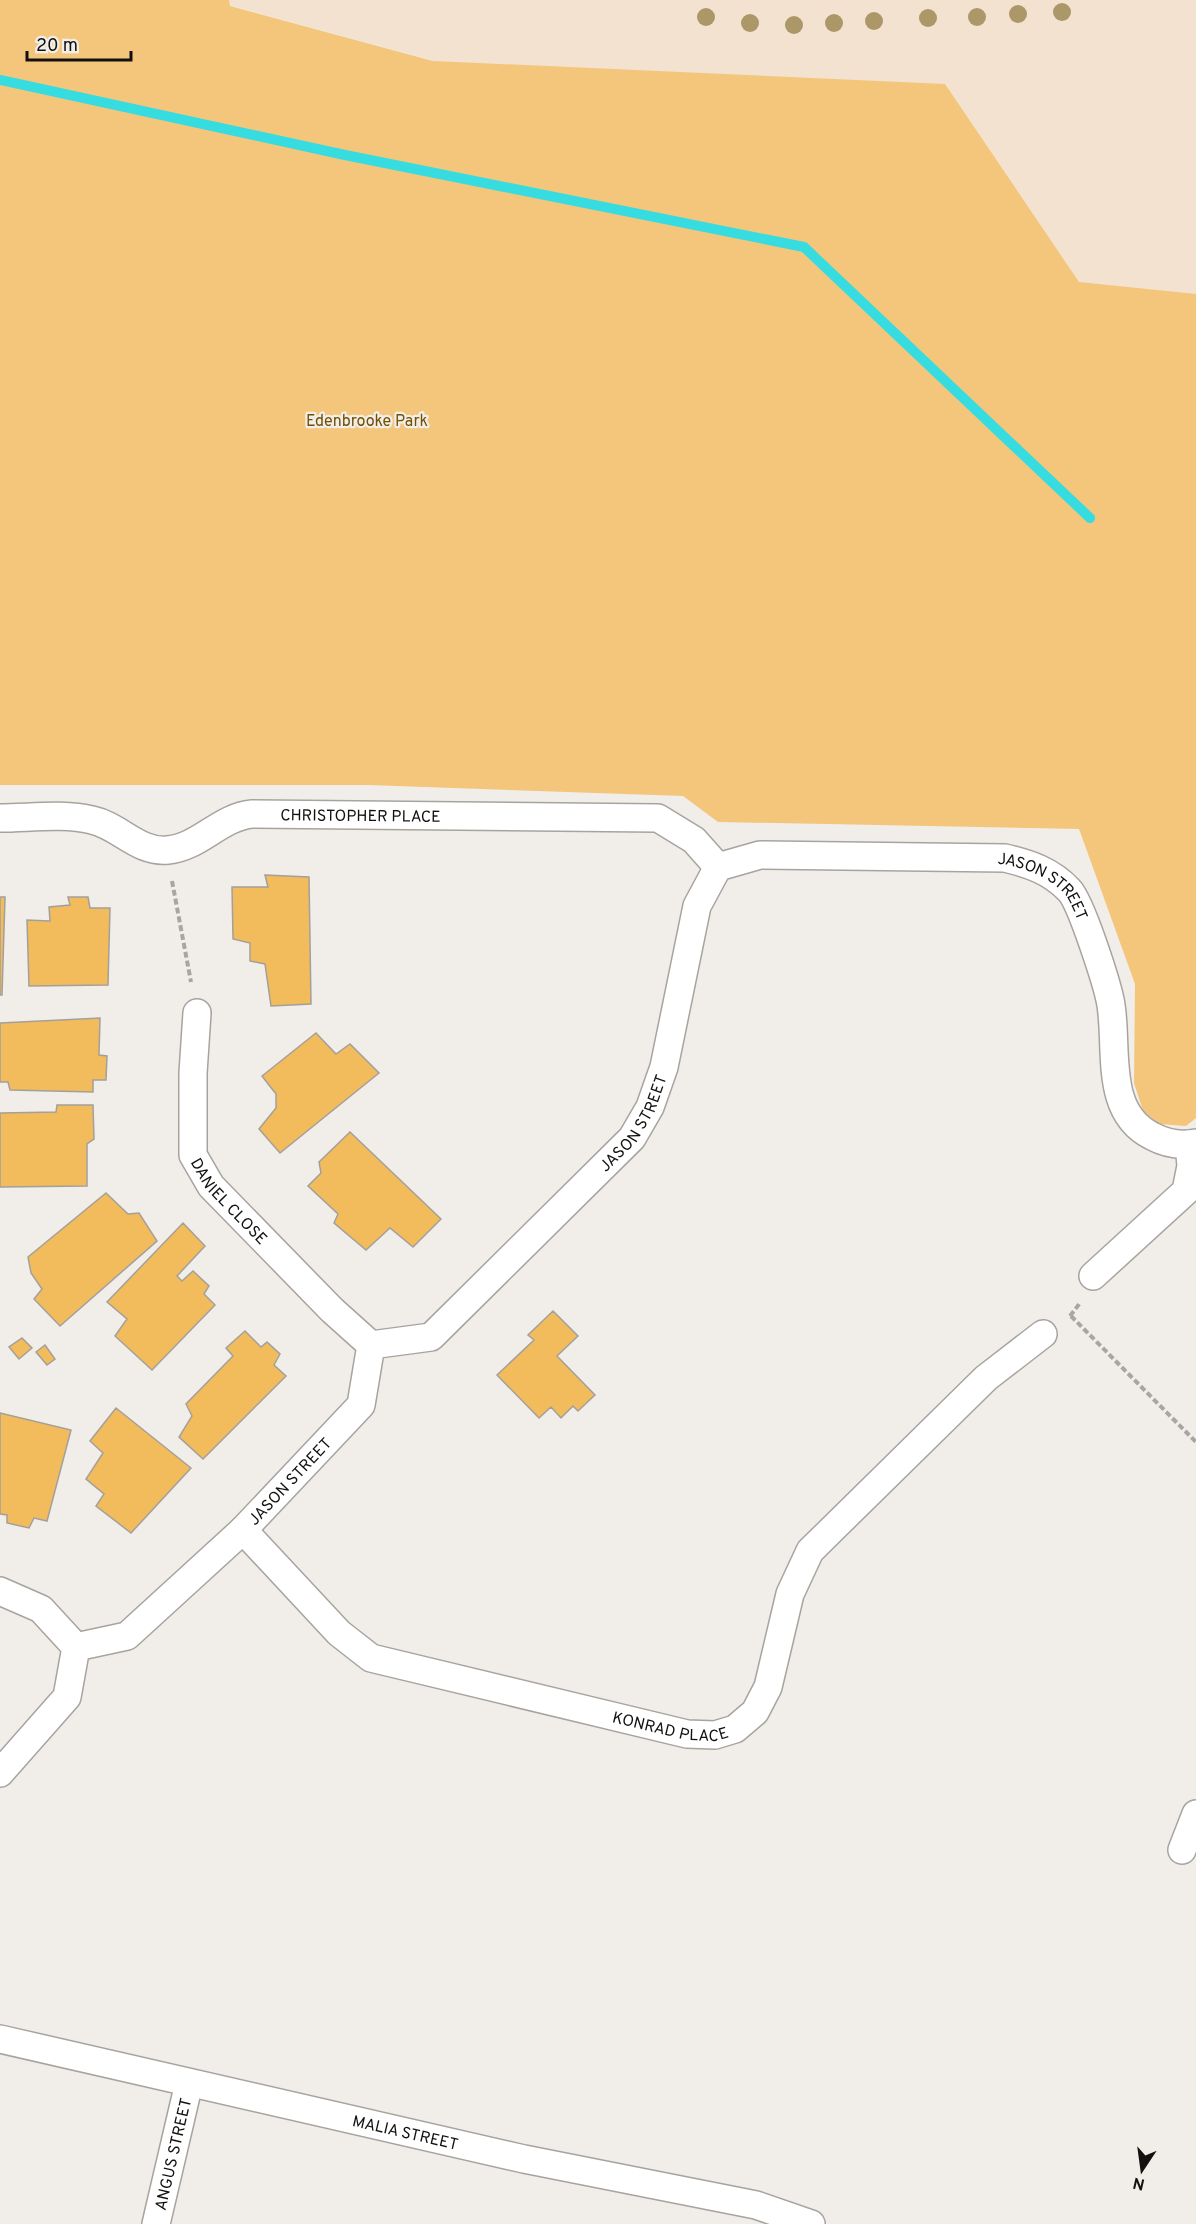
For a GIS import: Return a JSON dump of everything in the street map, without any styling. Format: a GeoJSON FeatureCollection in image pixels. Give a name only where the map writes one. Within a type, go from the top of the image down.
{"type":"FeatureCollection","features":[{"type":"Feature","properties":{"kind":"street","name":"CHRISTOPHER PLACE"},"geometry":{"type":"LineString","coordinates":[[166,850],[189,845],[226,822],[252,814],[658,818],[694,840],[718,867]]}},
{"type":"Feature","properties":{"kind":"street"},"geometry":{"type":"LineString","coordinates":[[0,818],[89,819],[106,825],[143,846],[166,850]]}},
{"type":"Feature","properties":{"kind":"street","name":"JASON STREET"},"geometry":{"type":"LineString","coordinates":[[76,1647],[127,1636],[243,1530],[361,1405],[371,1345],[431,1337],[633,1138],[650,1107],[664,1066],[697,906],[718,867],[760,855],[1005,858],[1037,866],[1071,891],[1092,939],[1111,1004],[1115,1068],[1123,1111],[1137,1129],[1163,1142],[1192,1144]]}},
{"type":"Feature","properties":{"kind":"street","name":"DANIEL CLOSE"},"geometry":{"type":"LineString","coordinates":[[197,1013],[193,1073],[193,1155],[211,1186],[332,1310],[371,1345]]}},
{"type":"Feature","properties":{"kind":"street"},"geometry":{"type":"LineString","coordinates":[[1093,1276],[1186,1191],[1192,1144]]}},
{"type":"Feature","properties":{"kind":"street","name":"KONRAD PLACE"},"geometry":{"type":"LineString","coordinates":[[243,1530],[339,1633],[370,1658],[687,1734],[715,1735],[735,1729],[755,1712],[768,1687],[790,1594],[810,1551],[986,1378],[1043,1334]]}},
{"type":"Feature","properties":{"kind":"street"},"geometry":{"type":"LineString","coordinates":[[0,1591],[41,1609],[76,1647],[67,1697],[0,1773]]}},
{"type":"Feature","properties":{"kind":"street"},"geometry":{"type":"LineString","coordinates":[[1182,1850],[1196,1814]]}},
{"type":"Feature","properties":{"kind":"street","name":"MALIA STREET"},"geometry":{"type":"LineString","coordinates":[[0,2039],[524,2159],[756,2205],[811,2224]]}},
{"type":"Feature","properties":{"kind":"street","name":"ANGUS STREET"},"geometry":{"type":"LineString","coordinates":[[156,2224],[189,2083]]}},
{"type":"Feature","properties":{"kind":"path"},"geometry":{"type":"LineString","coordinates":[[166,850],[197,1013]]}},
{"type":"Feature","properties":{"kind":"path"},"geometry":{"type":"LineString","coordinates":[[1043,1334],[1070,1316],[1092,1286],[1093,1276]]}},
{"type":"Feature","properties":{"kind":"path"},"geometry":{"type":"LineString","coordinates":[[1070,1316],[1196,1442]]}},
{"type":"Feature","properties":{"kind":"shaded area"},"geometry":{"type":"Polygon","coordinates":[[[210,0],[1196,0],[1196,314],[1048,295],[479,73],[210,0]]]}},
{"type":"Feature","properties":{"kind":"green space","name":"Edenbrooke Park"},"geometry":{"type":"Polygon","coordinates":[[[0,0],[229,0],[230,6],[433,61],[945,84],[1079,282],[1196,294],[1196,1118],[1186,1126],[1159,1124],[1143,1111],[1134,1083],[1135,984],[1079,829],[718,822],[683,796],[368,785],[0,785],[0,0]]]}},
{"type":"Feature","properties":{"kind":"building"},"geometry":{"type":"Polygon","coordinates":[[[265,875],[309,877],[311,1004],[271,1006],[265,964],[250,961],[250,943],[233,939],[232,887],[268,887],[265,875]]]}},
{"type":"Feature","properties":{"kind":"building"},"geometry":{"type":"Polygon","coordinates":[[[0,897],[5,897],[2,995],[0,995],[0,897]]]}},
{"type":"Feature","properties":{"kind":"building"},"geometry":{"type":"Polygon","coordinates":[[[68,897],[88,897],[90,908],[110,908],[108,985],[29,986],[27,920],[50,921],[49,907],[70,905],[68,897]]]}},
{"type":"Feature","properties":{"kind":"building"},"geometry":{"type":"Polygon","coordinates":[[[100,1018],[99,1055],[107,1056],[106,1080],[93,1080],[93,1092],[10,1090],[8,1082],[0,1082],[0,1023],[100,1018]]]}},
{"type":"Feature","properties":{"kind":"building"},"geometry":{"type":"Polygon","coordinates":[[[316,1033],[336,1054],[350,1044],[379,1073],[280,1153],[259,1129],[276,1108],[276,1094],[262,1076],[316,1033]]]}},
{"type":"Feature","properties":{"kind":"building"},"geometry":{"type":"Polygon","coordinates":[[[57,1105],[93,1105],[94,1139],[87,1144],[87,1186],[0,1187],[0,1113],[56,1112],[57,1105]]]}},
{"type":"Feature","properties":{"kind":"building"},"geometry":{"type":"Polygon","coordinates":[[[350,1132],[441,1219],[413,1247],[390,1228],[366,1250],[334,1223],[338,1214],[308,1186],[321,1173],[319,1162],[350,1132]]]}},
{"type":"Feature","properties":{"kind":"building"},"geometry":{"type":"Polygon","coordinates":[[[106,1193],[128,1214],[139,1213],[157,1241],[60,1326],[34,1299],[42,1289],[31,1273],[28,1257],[106,1193]]]}},
{"type":"Feature","properties":{"kind":"building"},"geometry":{"type":"Polygon","coordinates":[[[183,1223],[205,1246],[177,1276],[182,1281],[193,1271],[209,1286],[204,1294],[215,1305],[152,1370],[115,1336],[127,1319],[107,1302],[183,1223]]]}},
{"type":"Feature","properties":{"kind":"building"},"geometry":{"type":"Polygon","coordinates":[[[553,1311],[578,1336],[557,1356],[595,1395],[578,1411],[573,1406],[561,1418],[551,1407],[539,1418],[497,1375],[534,1340],[528,1335],[553,1311]]]}},
{"type":"Feature","properties":{"kind":"building"},"geometry":{"type":"Polygon","coordinates":[[[245,1331],[261,1347],[267,1342],[280,1354],[274,1365],[286,1376],[203,1459],[179,1437],[192,1416],[186,1404],[233,1356],[226,1348],[245,1331]]]}},
{"type":"Feature","properties":{"kind":"building"},"geometry":{"type":"Polygon","coordinates":[[[22,1338],[32,1348],[19,1359],[9,1347],[22,1338]]]}},
{"type":"Feature","properties":{"kind":"building"},"geometry":{"type":"Polygon","coordinates":[[[45,1345],[55,1359],[47,1365],[36,1352],[45,1345]]]}},
{"type":"Feature","properties":{"kind":"building"},"geometry":{"type":"Polygon","coordinates":[[[116,1408],[191,1468],[131,1533],[96,1506],[104,1494],[86,1479],[103,1453],[90,1441],[116,1408]]]}},
{"type":"Feature","properties":{"kind":"building"},"geometry":{"type":"Polygon","coordinates":[[[0,1413],[71,1430],[47,1521],[34,1518],[29,1528],[7,1523],[7,1515],[0,1514],[0,1413]]]}},
{"type":"Feature","properties":{"kind":"waterway"},"geometry":{"type":"LineString","coordinates":[[0,80],[345,155],[804,247],[1090,518]]}}]}
